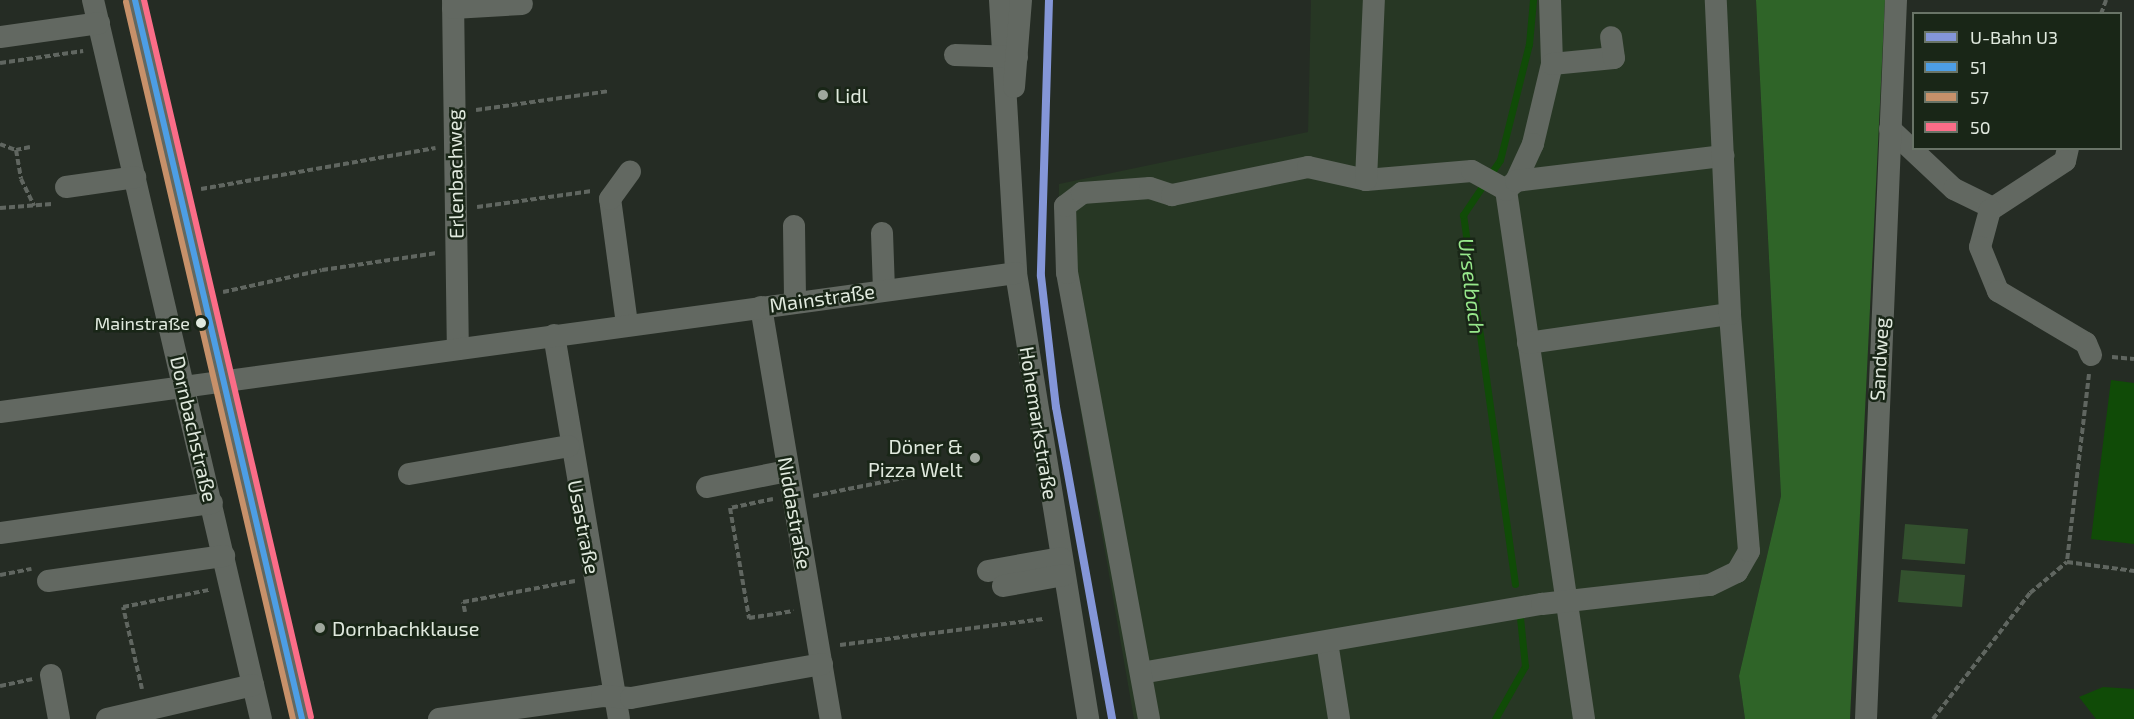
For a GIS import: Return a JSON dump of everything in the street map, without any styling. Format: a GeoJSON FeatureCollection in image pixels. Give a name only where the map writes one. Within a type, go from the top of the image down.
{"type":"FeatureCollection","features":[{"type":"Feature","properties":{"kind":"street","name":"Dornbachstraße"},"geometry":{"type":"LineString","coordinates":[[93,0],[261,719]]}},
{"type":"Feature","properties":{"kind":"street","name":"Dornbachstraße"},"geometry":{"type":"LineString","coordinates":[[135,0],[302,719]]}},
{"type":"Feature","properties":{"kind":"street","name":"Hohemarkstraße"},"geometry":{"type":"LineString","coordinates":[[1000,0],[1010,57],[1010,124],[1016,273],[1089,719]]}},
{"type":"Feature","properties":{"kind":"street","name":"Hohemarkstraße"},"geometry":{"type":"LineString","coordinates":[[1010,57],[1021,0]]}},
{"type":"Feature","properties":{"kind":"street"},"geometry":{"type":"LineString","coordinates":[[1366,180],[1374,0]]}},
{"type":"Feature","properties":{"kind":"street"},"geometry":{"type":"LineString","coordinates":[[1550,0],[1552,64],[1533,144],[1506,185],[1563,601],[1584,719]]}},
{"type":"Feature","properties":{"kind":"street"},"geometry":{"type":"LineString","coordinates":[[1141,673],[1563,601],[1710,585],[1737,572],[1749,551],[1730,314],[1716,0]]}},
{"type":"Feature","properties":{"kind":"street"},"geometry":{"type":"LineString","coordinates":[[1896,0],[1912,16]]}},
{"type":"Feature","properties":{"kind":"street","name":"Sandweg"},"geometry":{"type":"LineString","coordinates":[[1866,719],[1896,0]]}},
{"type":"Feature","properties":{"kind":"street"},"geometry":{"type":"LineString","coordinates":[[453,4],[522,4]]}},
{"type":"Feature","properties":{"kind":"street","name":"Erlenbachweg"},"geometry":{"type":"LineString","coordinates":[[453,4],[458,349]]}},
{"type":"Feature","properties":{"kind":"street"},"geometry":{"type":"LineString","coordinates":[[0,38],[99,23]]}},
{"type":"Feature","properties":{"kind":"street"},"geometry":{"type":"LineString","coordinates":[[1552,64],[1614,58],[1611,37]]}},
{"type":"Feature","properties":{"kind":"street"},"geometry":{"type":"LineString","coordinates":[[955,54],[1010,57]]}},
{"type":"Feature","properties":{"kind":"street"},"geometry":{"type":"LineString","coordinates":[[1890,129],[1912,150]]}},
{"type":"Feature","properties":{"kind":"street"},"geometry":{"type":"LineString","coordinates":[[1912,150],[1954,189],[1993,208]]}},
{"type":"Feature","properties":{"kind":"street"},"geometry":{"type":"LineString","coordinates":[[2068,150],[2065,161],[1993,208],[1982,226],[1980,247],[1998,291],[2086,343],[2091,355]]}},
{"type":"Feature","properties":{"kind":"street"},"geometry":{"type":"LineString","coordinates":[[1149,719],[1067,273],[1065,206],[1082,193],[1150,188],[1172,195],[1308,167],[1366,180],[1472,171],[1506,185],[1723,156]]}},
{"type":"Feature","properties":{"kind":"street"},"geometry":{"type":"LineString","coordinates":[[627,324],[610,199],[630,171]]}},
{"type":"Feature","properties":{"kind":"street"},"geometry":{"type":"LineString","coordinates":[[66,187],[135,177]]}},
{"type":"Feature","properties":{"kind":"street"},"geometry":{"type":"LineString","coordinates":[[794,226],[795,302]]}},
{"type":"Feature","properties":{"kind":"street"},"geometry":{"type":"LineString","coordinates":[[882,233],[884,290]]}},
{"type":"Feature","properties":{"kind":"street","name":"Mainstraße"},"geometry":{"type":"LineString","coordinates":[[0,412],[184,384],[225,384],[627,324],[1016,273]]}},
{"type":"Feature","properties":{"kind":"street","name":"Niddastraße"},"geometry":{"type":"LineString","coordinates":[[761,307],[786,471],[831,719]]}},
{"type":"Feature","properties":{"kind":"street"},"geometry":{"type":"LineString","coordinates":[[1528,343],[1730,314]]}},
{"type":"Feature","properties":{"kind":"street","name":"Usastraße"},"geometry":{"type":"LineString","coordinates":[[554,335],[569,446],[618,709]]}},
{"type":"Feature","properties":{"kind":"street"},"geometry":{"type":"LineString","coordinates":[[409,474],[569,446]]}},
{"type":"Feature","properties":{"kind":"street"},"geometry":{"type":"LineString","coordinates":[[706,487],[786,471]]}},
{"type":"Feature","properties":{"kind":"street"},"geometry":{"type":"LineString","coordinates":[[0,533],[212,503]]}},
{"type":"Feature","properties":{"kind":"street"},"geometry":{"type":"LineString","coordinates":[[48,581],[224,556]]}},
{"type":"Feature","properties":{"kind":"street"},"geometry":{"type":"LineString","coordinates":[[995,579],[1063,566]]}},
{"type":"Feature","properties":{"kind":"street"},"geometry":{"type":"LineString","coordinates":[[1327,642],[1339,719]]}},
{"type":"Feature","properties":{"kind":"street"},"geometry":{"type":"LineString","coordinates":[[439,719],[602,696],[618,709],[820,656]]}},
{"type":"Feature","properties":{"kind":"street"},"geometry":{"type":"LineString","coordinates":[[51,675],[59,719]]}},
{"type":"Feature","properties":{"kind":"street"},"geometry":{"type":"LineString","coordinates":[[108,719],[253,685]]}},
{"type":"Feature","properties":{"kind":"path"},"geometry":{"type":"LineString","coordinates":[[0,63],[104,47]]}},
{"type":"Feature","properties":{"kind":"path"},"geometry":{"type":"LineString","coordinates":[[454,112],[609,91]]}},
{"type":"Feature","properties":{"kind":"path"},"geometry":{"type":"LineString","coordinates":[[0,144],[16,150],[30,147]]}},
{"type":"Feature","properties":{"kind":"path"},"geometry":{"type":"LineString","coordinates":[[180,194],[386,153],[455,148]]}},
{"type":"Feature","properties":{"kind":"path"},"geometry":{"type":"LineString","coordinates":[[16,150],[21,179],[34,206]]}},
{"type":"Feature","properties":{"kind":"path"},"geometry":{"type":"LineString","coordinates":[[456,210],[598,190],[610,199]]}},
{"type":"Feature","properties":{"kind":"path"},"geometry":{"type":"LineString","coordinates":[[205,296],[388,258],[389,263],[436,253],[456,256]]}},
{"type":"Feature","properties":{"kind":"path"},"geometry":{"type":"LineString","coordinates":[[1933,719],[2030,593],[2067,562],[2091,355],[2134,359]]}},
{"type":"Feature","properties":{"kind":"path"},"geometry":{"type":"LineString","coordinates":[[812,609],[749,618],[730,508],[908,477]]}},
{"type":"Feature","properties":{"kind":"path"},"geometry":{"type":"LineString","coordinates":[[2067,562],[2134,571]]}},
{"type":"Feature","properties":{"kind":"path"},"geometry":{"type":"LineString","coordinates":[[465,612],[463,602],[593,578]]}},
{"type":"Feature","properties":{"kind":"path"},"geometry":{"type":"LineString","coordinates":[[138,670],[123,607],[231,586]]}},
{"type":"Feature","properties":{"kind":"path"},"geometry":{"type":"LineString","coordinates":[[820,656],[1043,619]]}},
{"type":"Feature","properties":{"kind":"path"},"geometry":{"type":"LineString","coordinates":[[133,651],[140,649]]}},
{"type":"Feature","properties":{"kind":"path"},"geometry":{"type":"LineString","coordinates":[[0,686],[51,675]]}},
{"type":"Feature","properties":{"kind":"shaded area"},"geometry":{"type":"Polygon","coordinates":[[[1311,0],[1756,0],[1781,496],[1739,676],[1745,719],[1134,719],[1057,274],[1059,184],[1308,132],[1311,0]]]}},
{"type":"Feature","properties":{"kind":"shaded area"},"geometry":{"type":"Polygon","coordinates":[[[1756,0],[1885,0],[1850,719],[1745,719],[1739,676],[1781,496],[1756,0]]]}},
{"type":"Feature","properties":{"kind":"shaded area"},"geometry":{"type":"Polygon","coordinates":[[[2111,380],[2134,383],[2134,544],[2091,539],[2111,380]]]}},
{"type":"Feature","properties":{"kind":"shaded area"},"geometry":{"type":"Polygon","coordinates":[[[1905,524],[1968,529],[1965,564],[1902,559],[1905,524]]]}},
{"type":"Feature","properties":{"kind":"shaded area"},"geometry":{"type":"Polygon","coordinates":[[[1901,570],[1965,575],[1962,607],[1898,602],[1901,570]]]}},
{"type":"Feature","properties":{"kind":"shaded area"},"geometry":{"type":"Polygon","coordinates":[[[2103,687],[2134,689],[2134,719],[2096,719],[2079,697],[2103,687]]]}},
{"type":"Feature","properties":{"kind":"waterway","name":"Urselbach"},"geometry":{"type":"LineString","coordinates":[[1515,584],[1463,215],[1500,160],[1529,44],[1533,0]]}},
{"type":"Feature","properties":{"kind":"waterway","name":"Urselbach"},"geometry":{"type":"LineString","coordinates":[[1495,719],[1525,666],[1520,618]]}},
{"type":"Feature","properties":{"kind":"metro line","name":"U3"},"geometry":{"type":"LineString","coordinates":[[1049,0],[1041,276],[1056,407],[1112,719]]}},
{"type":"Feature","properties":{"kind":"transit line","name":"51"},"geometry":{"type":"LineString","coordinates":[[135,0],[302,719]]}},
{"type":"Feature","properties":{"kind":"transit line","name":"50"},"geometry":{"type":"LineString","coordinates":[[144,0],[311,717]]}},
{"type":"Feature","properties":{"kind":"transit line","name":"57"},"geometry":{"type":"LineString","coordinates":[[126,2],[293,719]]}},
{"type":"Feature","properties":{"kind":"place","name":"Lidl"},"geometry":{"type":"Point","coordinates":[823,95]}},
{"type":"Feature","properties":{"kind":"place","name":"Mainstraße"},"geometry":{"type":"Point","coordinates":[201,323]}},
{"type":"Feature","properties":{"kind":"place","name":"Döner & Pizza Welt"},"geometry":{"type":"Point","coordinates":[975,458]}},
{"type":"Feature","properties":{"kind":"place","name":"Dornbachklause"},"geometry":{"type":"Point","coordinates":[320,628]}}]}
